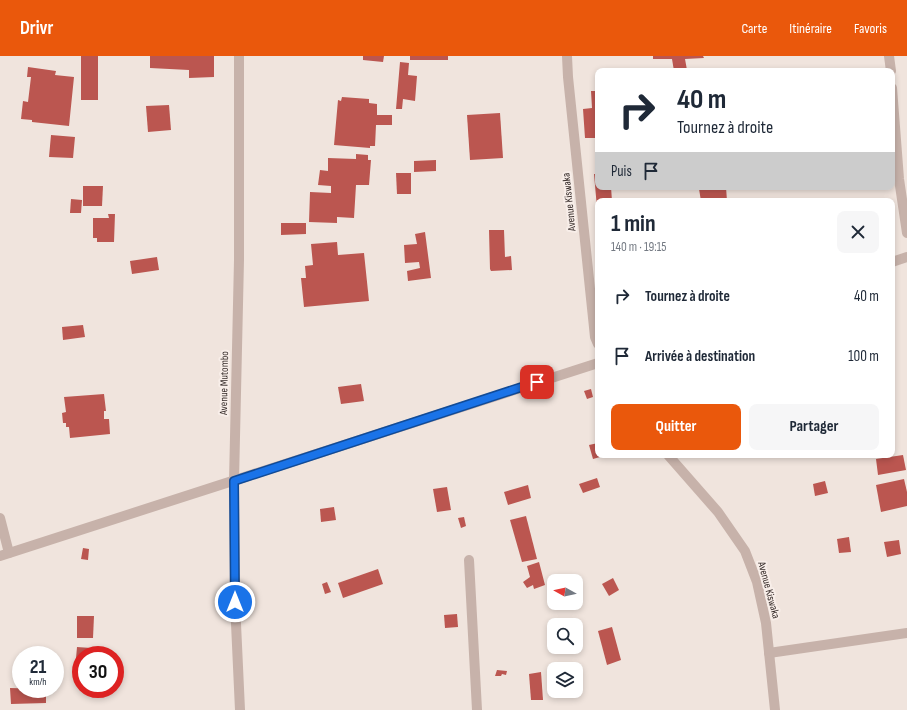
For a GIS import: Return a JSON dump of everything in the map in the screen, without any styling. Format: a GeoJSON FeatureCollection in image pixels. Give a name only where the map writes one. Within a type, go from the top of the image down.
{"type":"FeatureCollection","features":[{"type":"Feature","properties":{"kind":"street","name":"Avenue Mutombo"},"geometry":{"type":"LineString","coordinates":[[239,56],[239,253],[234,481],[235,602],[240,710]]}},
{"type":"Feature","properties":{"kind":"street","name":"Avenue Kiswaka"},"geometry":{"type":"LineString","coordinates":[[567,56],[595,336]]}},
{"type":"Feature","properties":{"kind":"street"},"geometry":{"type":"LineString","coordinates":[[889,56],[891,68]]}},
{"type":"Feature","properties":{"kind":"street"},"geometry":{"type":"LineString","coordinates":[[895,127],[899,179],[907,233]]}},
{"type":"Feature","properties":{"kind":"street"},"geometry":{"type":"LineString","coordinates":[[895,261],[907,257]]}},
{"type":"Feature","properties":{"kind":"street"},"geometry":{"type":"LineString","coordinates":[[0,518],[5,554],[595,363]]}},
{"type":"Feature","properties":{"kind":"street","name":"Avenue Kiswaka"},"geometry":{"type":"LineString","coordinates":[[671,458],[718,512],[745,551],[757,582],[766,623],[775,710]]}},
{"type":"Feature","properties":{"kind":"street"},"geometry":{"type":"LineString","coordinates":[[470,560],[477,710]]}},
{"type":"Feature","properties":{"kind":"street"},"geometry":{"type":"LineString","coordinates":[[769,652],[907,633]]}},
{"type":"Feature","properties":{"kind":"building"},"geometry":{"type":"Polygon","coordinates":[[[81,56],[98,56],[98,100],[81,100],[81,56]]]}},
{"type":"Feature","properties":{"kind":"building"},"geometry":{"type":"Polygon","coordinates":[[[150,56],[214,56],[214,77],[189,78],[189,70],[150,68],[150,56]]]}},
{"type":"Feature","properties":{"kind":"building"},"geometry":{"type":"Polygon","coordinates":[[[363,56],[384,56],[383,62],[363,60],[363,56]]]}},
{"type":"Feature","properties":{"kind":"building"},"geometry":{"type":"Polygon","coordinates":[[[410,56],[448,56],[448,60],[410,60],[410,56]]]}},
{"type":"Feature","properties":{"kind":"building"},"geometry":{"type":"Polygon","coordinates":[[[653,56],[703,56],[704,58],[685,59],[687,68],[674,68],[672,59],[653,59],[653,56]]]}},
{"type":"Feature","properties":{"kind":"building"},"geometry":{"type":"Polygon","coordinates":[[[400,62],[409,63],[408,75],[417,76],[415,101],[403,99],[402,109],[396,109],[400,62]]]}},
{"type":"Feature","properties":{"kind":"building"},"geometry":{"type":"Polygon","coordinates":[[[28,67],[56,71],[55,75],[74,77],[69,126],[32,122],[32,120],[21,119],[23,101],[28,102],[31,77],[27,77],[28,67]]]}},
{"type":"Feature","properties":{"kind":"building"},"geometry":{"type":"Polygon","coordinates":[[[591,91],[595,91],[595,138],[585,138],[583,109],[592,108],[591,91]]]}},
{"type":"Feature","properties":{"kind":"building"},"geometry":{"type":"Polygon","coordinates":[[[342,97],[369,99],[369,103],[377,104],[377,115],[392,115],[392,125],[376,125],[375,146],[370,146],[370,148],[334,145],[338,100],[341,101],[342,97]]]}},
{"type":"Feature","properties":{"kind":"building"},"geometry":{"type":"Polygon","coordinates":[[[169,105],[171,130],[148,132],[146,106],[169,105]]]}},
{"type":"Feature","properties":{"kind":"building"},"geometry":{"type":"Polygon","coordinates":[[[500,113],[503,158],[470,160],[467,115],[500,113]]]}},
{"type":"Feature","properties":{"kind":"building"},"geometry":{"type":"Polygon","coordinates":[[[51,135],[75,137],[73,158],[49,157],[51,135]]]}},
{"type":"Feature","properties":{"kind":"building"},"geometry":{"type":"Polygon","coordinates":[[[356,154],[368,155],[368,160],[371,160],[369,185],[356,185],[354,218],[337,217],[337,223],[309,222],[310,192],[331,193],[331,186],[318,185],[320,170],[328,171],[328,158],[356,159],[356,154]]]}},
{"type":"Feature","properties":{"kind":"building"},"geometry":{"type":"Polygon","coordinates":[[[436,160],[436,171],[414,172],[414,161],[436,160]]]}},
{"type":"Feature","properties":{"kind":"building"},"geometry":{"type":"Polygon","coordinates":[[[396,173],[411,173],[411,194],[397,194],[396,173]]]}},
{"type":"Feature","properties":{"kind":"building"},"geometry":{"type":"Polygon","coordinates":[[[83,186],[103,186],[102,206],[83,206],[83,186]]]}},
{"type":"Feature","properties":{"kind":"building"},"geometry":{"type":"Polygon","coordinates":[[[595,190],[611,190],[612,198],[596,198],[595,190]]]}},
{"type":"Feature","properties":{"kind":"building"},"geometry":{"type":"Polygon","coordinates":[[[699,190],[726,190],[727,198],[700,198],[699,190]]]}},
{"type":"Feature","properties":{"kind":"building"},"geometry":{"type":"Polygon","coordinates":[[[71,199],[82,200],[81,213],[70,213],[71,199]]]}},
{"type":"Feature","properties":{"kind":"building"},"geometry":{"type":"Polygon","coordinates":[[[108,214],[115,214],[114,242],[97,242],[97,238],[93,238],[93,218],[109,218],[108,214]]]}},
{"type":"Feature","properties":{"kind":"building"},"geometry":{"type":"Polygon","coordinates":[[[281,223],[306,223],[306,234],[281,235],[281,223]]]}},
{"type":"Feature","properties":{"kind":"building"},"geometry":{"type":"Polygon","coordinates":[[[489,230],[504,230],[505,257],[511,256],[512,270],[491,271],[489,230]]]}},
{"type":"Feature","properties":{"kind":"building"},"geometry":{"type":"Polygon","coordinates":[[[425,232],[431,278],[408,281],[407,271],[420,268],[419,262],[405,263],[404,245],[417,244],[415,234],[425,232]]]}},
{"type":"Feature","properties":{"kind":"building"},"geometry":{"type":"Polygon","coordinates":[[[337,242],[338,255],[364,253],[369,301],[304,307],[301,278],[306,278],[305,266],[313,265],[311,244],[337,242]]]}},
{"type":"Feature","properties":{"kind":"building"},"geometry":{"type":"Polygon","coordinates":[[[157,257],[159,270],[132,274],[130,261],[157,257]]]}},
{"type":"Feature","properties":{"kind":"building"},"geometry":{"type":"Polygon","coordinates":[[[83,325],[85,337],[63,340],[62,327],[83,325]]]}},
{"type":"Feature","properties":{"kind":"building"},"geometry":{"type":"Polygon","coordinates":[[[361,384],[364,401],[341,404],[338,387],[361,384]]]}},
{"type":"Feature","properties":{"kind":"building"},"geometry":{"type":"Polygon","coordinates":[[[591,389],[593,397],[587,399],[584,391],[591,389]]]}},
{"type":"Feature","properties":{"kind":"building"},"geometry":{"type":"Polygon","coordinates":[[[104,394],[106,411],[104,411],[104,419],[109,419],[110,434],[70,438],[69,427],[66,427],[66,423],[63,423],[62,413],[66,412],[64,397],[104,394]]]}},
{"type":"Feature","properties":{"kind":"building"},"geometry":{"type":"Polygon","coordinates":[[[595,444],[595,458],[596,458],[593,459],[589,445],[595,444]]]}},
{"type":"Feature","properties":{"kind":"building"},"geometry":{"type":"Polygon","coordinates":[[[903,455],[906,470],[878,475],[876,459],[895,458],[895,456],[903,455]]]}},
{"type":"Feature","properties":{"kind":"building"},"geometry":{"type":"Polygon","coordinates":[[[597,478],[600,487],[583,493],[579,484],[597,478]]]}},
{"type":"Feature","properties":{"kind":"building"},"geometry":{"type":"Polygon","coordinates":[[[904,479],[907,492],[907,506],[881,512],[876,485],[904,479]]]}},
{"type":"Feature","properties":{"kind":"building"},"geometry":{"type":"Polygon","coordinates":[[[825,481],[828,493],[815,496],[813,484],[825,481]]]}},
{"type":"Feature","properties":{"kind":"building"},"geometry":{"type":"Polygon","coordinates":[[[528,485],[531,498],[508,505],[504,492],[528,485]]]}},
{"type":"Feature","properties":{"kind":"building"},"geometry":{"type":"Polygon","coordinates":[[[447,487],[451,510],[437,512],[433,489],[447,487]]]}},
{"type":"Feature","properties":{"kind":"building"},"geometry":{"type":"Polygon","coordinates":[[[334,507],[336,520],[321,522],[320,509],[334,507]]]}},
{"type":"Feature","properties":{"kind":"building"},"geometry":{"type":"Polygon","coordinates":[[[526,516],[537,559],[522,562],[510,520],[526,516]]]}},
{"type":"Feature","properties":{"kind":"building"},"geometry":{"type":"Polygon","coordinates":[[[464,517],[466,526],[461,528],[458,518],[464,517]]]}},
{"type":"Feature","properties":{"kind":"building"},"geometry":{"type":"Polygon","coordinates":[[[849,537],[851,552],[839,553],[837,539],[849,537]]]}},
{"type":"Feature","properties":{"kind":"building"},"geometry":{"type":"Polygon","coordinates":[[[899,540],[901,554],[887,557],[884,542],[899,540]]]}},
{"type":"Feature","properties":{"kind":"building"},"geometry":{"type":"Polygon","coordinates":[[[83,548],[89,549],[88,560],[81,559],[83,548]]]}},
{"type":"Feature","properties":{"kind":"building"},"geometry":{"type":"Polygon","coordinates":[[[539,562],[545,585],[534,589],[533,585],[527,588],[523,582],[530,577],[527,566],[539,562]]]}},
{"type":"Feature","properties":{"kind":"building"},"geometry":{"type":"Polygon","coordinates":[[[378,569],[383,584],[343,598],[338,583],[378,569]]]}},
{"type":"Feature","properties":{"kind":"building"},"geometry":{"type":"Polygon","coordinates":[[[613,578],[619,590],[609,596],[602,584],[613,578]]]}},
{"type":"Feature","properties":{"kind":"building"},"geometry":{"type":"Polygon","coordinates":[[[327,582],[331,592],[325,594],[322,584],[327,582]]]}},
{"type":"Feature","properties":{"kind":"building"},"geometry":{"type":"Polygon","coordinates":[[[457,614],[458,627],[445,628],[444,615],[457,614]]]}},
{"type":"Feature","properties":{"kind":"building"},"geometry":{"type":"Polygon","coordinates":[[[77,616],[94,616],[93,638],[77,638],[77,616]]]}},
{"type":"Feature","properties":{"kind":"building"},"geometry":{"type":"Polygon","coordinates":[[[612,627],[621,660],[607,665],[598,631],[612,627]]]}},
{"type":"Feature","properties":{"kind":"building"},"geometry":{"type":"Polygon","coordinates":[[[497,670],[507,671],[506,675],[502,674],[501,676],[495,676],[497,670]]]}},
{"type":"Feature","properties":{"kind":"building"},"geometry":{"type":"Polygon","coordinates":[[[541,672],[543,700],[531,700],[529,674],[541,672]]]}},
{"type":"Feature","properties":{"kind":"building"},"geometry":{"type":"Polygon","coordinates":[[[10,688],[12,688],[12,698],[46,698],[46,703],[11,704],[10,688]]]}},
{"type":"Feature","properties":{"kind":"route"},"geometry":{"type":"LineString","coordinates":[[235,602],[234,481],[537,382]]}}]}
